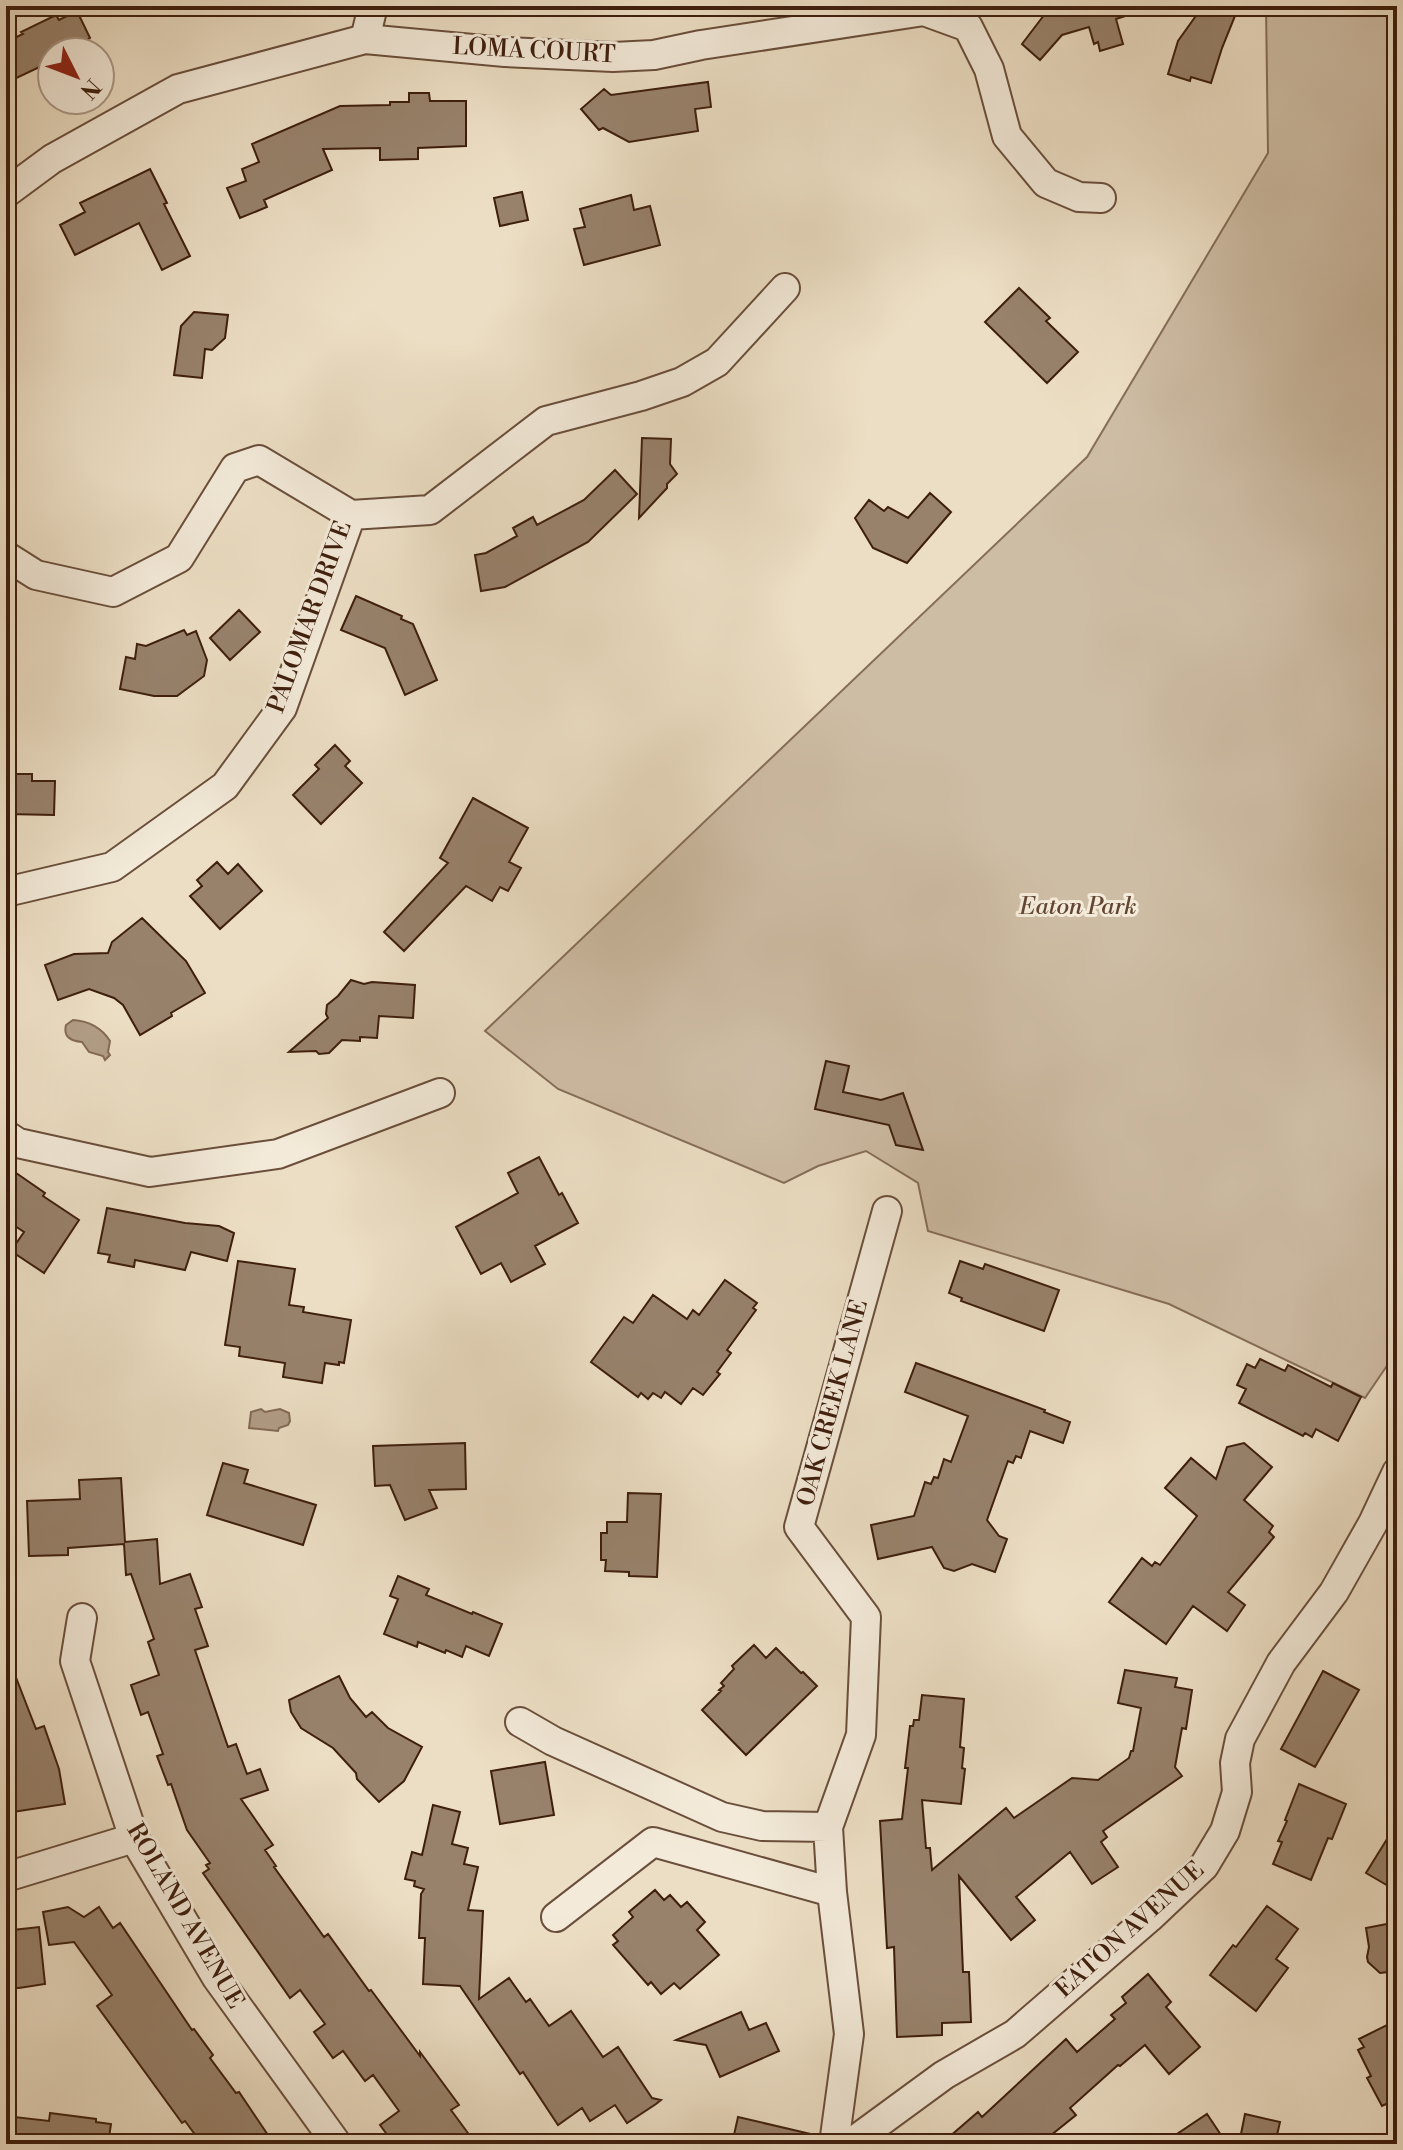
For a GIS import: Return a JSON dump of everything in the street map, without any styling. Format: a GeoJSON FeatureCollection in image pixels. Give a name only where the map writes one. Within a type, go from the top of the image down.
{"type":"FeatureCollection","features":[{"type":"Feature","properties":{"kind":"street"},"geometry":{"type":"LineString","coordinates":[[6,193],[52,159],[178,89],[365,39],[373,6]]}},
{"type":"Feature","properties":{"kind":"street","name":"LOMA COURT"},"geometry":{"type":"LineString","coordinates":[[365,39],[565,56],[654,55],[924,11],[968,27],[989,69],[1007,136],[1046,183],[1079,197],[1101,198]]}},
{"type":"Feature","properties":{"kind":"street"},"geometry":{"type":"LineString","coordinates":[[351,515],[430,510],[546,421],[682,382],[717,362],[785,288]]}},
{"type":"Feature","properties":{"kind":"street","name":"PALOMAR DRIVE"},"geometry":{"type":"LineString","coordinates":[[6,556],[36,575],[113,592],[179,558],[235,468],[259,460],[351,515],[282,708],[225,786],[112,867],[6,892]]}},
{"type":"Feature","properties":{"kind":"street"},"geometry":{"type":"LineString","coordinates":[[6,1135],[18,1143],[150,1172],[278,1154],[440,1093]]}},
{"type":"Feature","properties":{"kind":"street","name":"OAK CREEK LANE"},"geometry":{"type":"LineString","coordinates":[[834,2144],[849,2034],[832,1892],[828,1827],[861,1735],[866,1617],[799,1527],[887,1211]]}},
{"type":"Feature","properties":{"kind":"street","name":"EATON AVENUE"},"geometry":{"type":"LineString","coordinates":[[853,2144],[944,2075],[1015,2034],[1204,1866],[1225,1831],[1237,1792],[1235,1763],[1240,1739],[1281,1663],[1334,1592],[1373,1523],[1397,1472]]}},
{"type":"Feature","properties":{"kind":"street","name":"ROLAND AVENUE"},"geometry":{"type":"LineString","coordinates":[[82,1618],[75,1661],[134,1838],[217,1978],[337,2144]]}},
{"type":"Feature","properties":{"kind":"street"},"geometry":{"type":"LineString","coordinates":[[520,1722],[553,1741],[722,1817],[762,1826],[828,1827]]}},
{"type":"Feature","properties":{"kind":"street"},"geometry":{"type":"LineString","coordinates":[[6,1877],[134,1838]]}},
{"type":"Feature","properties":{"kind":"street"},"geometry":{"type":"LineString","coordinates":[[556,1917],[653,1842],[832,1892]]}},
{"type":"Feature","properties":{"kind":"green space","name":"Eaton Park"},"geometry":{"type":"Polygon","coordinates":[[[1266,6],[1397,6],[1397,1351],[1365,1398],[1169,1304],[928,1231],[918,1183],[866,1151],[818,1166],[784,1183],[558,1089],[485,1031],[1087,457],[1268,153],[1266,6]]]}},
{"type":"Feature","properties":{"kind":"shaded area"},"geometry":{"type":"Polygon","coordinates":[[[73,1020],[103,1032],[110,1041],[110,1055],[105,1060],[67,1035],[66,1025],[73,1020]]]}},
{"type":"Feature","properties":{"kind":"shaded area"},"geometry":{"type":"Polygon","coordinates":[[[261,1409],[265,1412],[280,1409],[289,1413],[288,1425],[278,1431],[249,1428],[251,1412],[261,1409]]]}},
{"type":"Feature","properties":{"kind":"building"},"geometry":{"type":"Polygon","coordinates":[[[1051,6],[1140,6],[1141,11],[1116,19],[1123,44],[1100,51],[1098,42],[1094,44],[1089,27],[1062,35],[1040,60],[1022,44],[1051,6]]]}},
{"type":"Feature","properties":{"kind":"building"},"geometry":{"type":"Polygon","coordinates":[[[1203,6],[1239,6],[1211,83],[1168,74],[1178,41],[1203,6]]]}},
{"type":"Feature","properties":{"kind":"building"},"geometry":{"type":"Polygon","coordinates":[[[77,11],[89,36],[36,36],[36,69],[6,83],[6,42],[56,15],[59,20],[77,11]]]}},
{"type":"Feature","properties":{"kind":"building"},"geometry":{"type":"Polygon","coordinates":[[[708,82],[711,107],[695,109],[698,131],[629,142],[603,128],[599,130],[581,109],[604,89],[611,95],[708,82]]]}},
{"type":"Feature","properties":{"kind":"building"},"geometry":{"type":"Polygon","coordinates":[[[409,93],[429,93],[430,101],[466,101],[466,146],[418,148],[418,159],[380,160],[380,148],[323,149],[332,170],[264,200],[267,207],[240,218],[227,188],[246,181],[242,169],[259,162],[252,144],[340,106],[409,102],[409,93]]]}},
{"type":"Feature","properties":{"kind":"building"},"geometry":{"type":"Polygon","coordinates":[[[150,169],[190,256],[162,270],[139,223],[75,255],[60,225],[85,212],[80,203],[150,169]]]}},
{"type":"Feature","properties":{"kind":"building"},"geometry":{"type":"Polygon","coordinates":[[[522,192],[528,220],[500,226],[494,198],[522,192]]]}},
{"type":"Feature","properties":{"kind":"building"},"geometry":{"type":"Polygon","coordinates":[[[631,195],[634,210],[650,206],[660,245],[584,265],[574,229],[585,227],[580,209],[631,195]]]}},
{"type":"Feature","properties":{"kind":"building"},"geometry":{"type":"Polygon","coordinates":[[[1019,288],[1050,318],[1046,321],[1078,352],[1047,383],[985,322],[1019,288]]]}},
{"type":"Feature","properties":{"kind":"building"},"geometry":{"type":"Polygon","coordinates":[[[194,312],[228,315],[225,338],[212,350],[205,349],[202,378],[174,375],[181,326],[194,312]]]}},
{"type":"Feature","properties":{"kind":"building"},"geometry":{"type":"Polygon","coordinates":[[[642,438],[671,439],[670,464],[677,474],[639,518],[642,438]]]}},
{"type":"Feature","properties":{"kind":"building"},"geometry":{"type":"Polygon","coordinates":[[[615,470],[637,494],[588,542],[505,587],[481,591],[475,555],[486,553],[517,536],[513,528],[533,517],[537,525],[584,500],[615,470]]]}},
{"type":"Feature","properties":{"kind":"building"},"geometry":{"type":"Polygon","coordinates":[[[930,493],[951,512],[907,563],[873,548],[855,518],[869,500],[884,511],[888,507],[908,518],[930,493]]]}},
{"type":"Feature","properties":{"kind":"building"},"geometry":{"type":"Polygon","coordinates":[[[356,596],[413,624],[437,680],[405,695],[385,648],[341,630],[356,596]]]}},
{"type":"Feature","properties":{"kind":"building"},"geometry":{"type":"Polygon","coordinates":[[[239,610],[260,632],[230,660],[210,638],[239,610]]]}},
{"type":"Feature","properties":{"kind":"building"},"geometry":{"type":"Polygon","coordinates":[[[184,630],[187,635],[196,631],[207,660],[204,676],[177,696],[154,696],[120,689],[126,657],[135,659],[137,644],[146,646],[184,630]]]}},
{"type":"Feature","properties":{"kind":"building"},"geometry":{"type":"Polygon","coordinates":[[[335,745],[350,761],[345,766],[362,783],[321,824],[293,795],[319,769],[315,765],[335,745]]]}},
{"type":"Feature","properties":{"kind":"building"},"geometry":{"type":"Polygon","coordinates":[[[6,774],[32,774],[32,781],[55,781],[54,815],[6,814],[6,774]]]}},
{"type":"Feature","properties":{"kind":"building"},"geometry":{"type":"Polygon","coordinates":[[[473,798],[528,828],[509,862],[521,868],[508,891],[500,887],[492,901],[466,886],[404,951],[384,932],[448,863],[440,858],[473,798]]]}},
{"type":"Feature","properties":{"kind":"building"},"geometry":{"type":"Polygon","coordinates":[[[217,862],[228,874],[238,864],[262,891],[220,929],[190,896],[202,886],[197,880],[217,862]]]}},
{"type":"Feature","properties":{"kind":"building"},"geometry":{"type":"Polygon","coordinates":[[[142,918],[186,961],[205,993],[140,1035],[123,1005],[114,998],[89,989],[58,1000],[45,965],[74,954],[108,953],[112,942],[142,918]]]}},
{"type":"Feature","properties":{"kind":"building"},"geometry":{"type":"Polygon","coordinates":[[[351,980],[364,984],[415,985],[413,1018],[379,1016],[377,1038],[342,1040],[329,1053],[289,1052],[328,1018],[327,1005],[351,980]]]}},
{"type":"Feature","properties":{"kind":"building"},"geometry":{"type":"Polygon","coordinates":[[[826,1061],[849,1066],[843,1092],[881,1100],[903,1093],[923,1150],[896,1145],[889,1125],[815,1109],[826,1061]]]}},
{"type":"Feature","properties":{"kind":"building"},"geometry":{"type":"Polygon","coordinates":[[[539,1157],[578,1223],[535,1246],[545,1264],[511,1282],[501,1263],[481,1274],[456,1227],[518,1193],[508,1173],[539,1157]]]}},
{"type":"Feature","properties":{"kind":"building"},"geometry":{"type":"Polygon","coordinates":[[[6,1166],[79,1220],[44,1273],[11,1251],[24,1232],[6,1220],[6,1166]]]}},
{"type":"Feature","properties":{"kind":"building"},"geometry":{"type":"Polygon","coordinates":[[[107,1208],[185,1223],[219,1226],[234,1233],[227,1261],[191,1252],[185,1270],[135,1260],[134,1267],[108,1262],[110,1255],[98,1253],[107,1208]]]}},
{"type":"Feature","properties":{"kind":"building"},"geometry":{"type":"Polygon","coordinates":[[[238,1261],[295,1269],[289,1305],[304,1307],[303,1312],[351,1320],[344,1363],[325,1363],[322,1383],[283,1377],[285,1363],[239,1356],[240,1347],[225,1345],[238,1261]]]}},
{"type":"Feature","properties":{"kind":"building"},"geometry":{"type":"Polygon","coordinates":[[[960,1261],[983,1269],[985,1264],[1059,1290],[1044,1331],[961,1301],[962,1298],[949,1293],[960,1261]]]}},
{"type":"Feature","properties":{"kind":"building"},"geometry":{"type":"Polygon","coordinates":[[[725,1280],[757,1303],[753,1308],[756,1310],[727,1350],[731,1353],[717,1372],[720,1374],[703,1395],[693,1388],[681,1404],[665,1392],[661,1398],[653,1393],[648,1399],[641,1393],[638,1397],[591,1362],[624,1317],[633,1323],[653,1295],[687,1319],[693,1310],[699,1315],[725,1280]]]}},
{"type":"Feature","properties":{"kind":"building"},"geometry":{"type":"Polygon","coordinates":[[[1260,1359],[1285,1371],[1288,1365],[1331,1387],[1333,1383],[1361,1397],[1338,1441],[1316,1429],[1312,1437],[1305,1433],[1303,1436],[1239,1403],[1246,1389],[1237,1385],[1247,1364],[1255,1368],[1260,1359]]]}},
{"type":"Feature","properties":{"kind":"building"},"geometry":{"type":"Polygon","coordinates":[[[916,1363],[1070,1422],[1063,1443],[1030,1431],[1021,1458],[1016,1456],[1013,1463],[1008,1461],[987,1520],[999,1536],[1007,1539],[995,1572],[972,1564],[954,1571],[944,1568],[932,1547],[878,1559],[871,1525],[914,1516],[925,1482],[931,1484],[934,1477],[938,1478],[944,1459],[951,1462],[968,1416],[905,1392],[916,1363]]]}},
{"type":"Feature","properties":{"kind":"building"},"geometry":{"type":"Polygon","coordinates":[[[465,1443],[466,1489],[429,1490],[437,1508],[405,1520],[390,1485],[375,1486],[373,1446],[465,1443]]]}},
{"type":"Feature","properties":{"kind":"building"},"geometry":{"type":"Polygon","coordinates":[[[1244,1443],[1272,1467],[1244,1500],[1273,1526],[1269,1532],[1274,1537],[1228,1592],[1245,1605],[1227,1631],[1193,1606],[1166,1644],[1109,1602],[1142,1558],[1152,1566],[1155,1562],[1160,1565],[1197,1516],[1165,1488],[1191,1458],[1216,1479],[1227,1447],[1244,1443]]]}},
{"type":"Feature","properties":{"kind":"building"},"geometry":{"type":"Polygon","coordinates":[[[223,1463],[248,1470],[244,1483],[316,1505],[303,1545],[207,1515],[223,1463]]]}},
{"type":"Feature","properties":{"kind":"building"},"geometry":{"type":"Polygon","coordinates":[[[121,1478],[125,1542],[157,1539],[160,1584],[190,1574],[202,1607],[195,1609],[208,1646],[195,1650],[228,1747],[236,1744],[247,1774],[260,1769],[268,1790],[241,1799],[273,1845],[265,1850],[274,1867],[324,1937],[328,1934],[459,2105],[451,2110],[476,2144],[394,2144],[380,2125],[399,2111],[373,2075],[365,2081],[343,2051],[333,2058],[314,2032],[325,2024],[300,1990],[290,1998],[203,1873],[209,1869],[206,1865],[210,1863],[187,1830],[171,1784],[168,1785],[157,1756],[163,1754],[148,1712],[141,1715],[131,1685],[159,1675],[148,1642],[154,1639],[131,1574],[126,1575],[124,1544],[68,1548],[68,1555],[29,1556],[27,1501],[80,1499],[79,1480],[121,1478]]]}},
{"type":"Feature","properties":{"kind":"building"},"geometry":{"type":"Polygon","coordinates":[[[628,1493],[661,1494],[657,1577],[605,1571],[606,1560],[601,1560],[601,1533],[607,1533],[607,1522],[627,1522],[628,1493]]]}},
{"type":"Feature","properties":{"kind":"building"},"geometry":{"type":"Polygon","coordinates":[[[398,1576],[429,1589],[426,1595],[502,1624],[489,1656],[466,1646],[462,1657],[418,1642],[417,1647],[384,1634],[398,1599],[390,1596],[398,1576]]]}},
{"type":"Feature","properties":{"kind":"building"},"geometry":{"type":"Polygon","coordinates":[[[754,1645],[766,1658],[776,1648],[817,1686],[746,1755],[702,1710],[721,1691],[724,1686],[721,1683],[734,1669],[732,1666],[754,1645]]]}},
{"type":"Feature","properties":{"kind":"building"},"geometry":{"type":"Polygon","coordinates":[[[6,1657],[36,1729],[44,1726],[59,1769],[65,1804],[6,1813],[6,1657]]]}},
{"type":"Feature","properties":{"kind":"building"},"geometry":{"type":"Polygon","coordinates":[[[1125,1670],[1177,1678],[1175,1687],[1192,1690],[1186,1729],[1182,1728],[1175,1767],[1182,1776],[1103,1831],[1107,1837],[1101,1842],[1118,1867],[1092,1884],[1070,1852],[1016,1897],[1035,1920],[1011,1940],[959,1876],[963,1972],[969,1972],[971,2022],[942,2023],[942,2035],[897,2037],[894,1947],[887,1948],[880,1821],[902,1819],[910,1726],[913,1726],[914,1720],[919,1720],[922,1695],[964,1699],[960,1747],[964,1748],[962,1768],[965,1769],[961,1804],[922,1800],[926,1848],[930,1848],[932,1870],[1006,1808],[1014,1818],[1072,1778],[1098,1780],[1129,1758],[1141,1708],[1118,1703],[1125,1670]]]}},
{"type":"Feature","properties":{"kind":"building"},"geometry":{"type":"Polygon","coordinates":[[[1323,1671],[1359,1690],[1315,1767],[1281,1749],[1323,1671]]]}},
{"type":"Feature","properties":{"kind":"building"},"geometry":{"type":"Polygon","coordinates":[[[339,1676],[350,1698],[366,1717],[372,1712],[388,1728],[422,1747],[404,1781],[379,1802],[333,1748],[301,1728],[291,1712],[289,1700],[339,1676]]]}},
{"type":"Feature","properties":{"kind":"building"},"geometry":{"type":"Polygon","coordinates":[[[545,1762],[554,1815],[500,1824],[491,1771],[545,1762]]]}},
{"type":"Feature","properties":{"kind":"building"},"geometry":{"type":"Polygon","coordinates":[[[1299,1784],[1346,1804],[1311,1880],[1273,1864],[1299,1784]]]}},
{"type":"Feature","properties":{"kind":"building"},"geometry":{"type":"Polygon","coordinates":[[[433,1805],[460,1812],[452,1844],[468,1848],[464,1864],[478,1867],[468,1910],[483,1911],[479,1999],[509,1978],[526,2002],[530,1999],[549,2026],[571,2011],[603,2057],[618,2047],[652,2098],[661,2100],[656,2104],[627,2123],[615,2105],[590,2121],[582,2108],[558,2125],[460,1986],[423,1984],[425,1938],[419,1938],[421,1894],[424,1889],[414,1886],[415,1881],[405,1879],[412,1852],[422,1855],[433,1805]]]}},
{"type":"Feature","properties":{"kind":"building"},"geometry":{"type":"Polygon","coordinates":[[[1397,1823],[1397,1891],[1366,1873],[1397,1823]]]}},
{"type":"Feature","properties":{"kind":"building"},"geometry":{"type":"Polygon","coordinates":[[[655,1890],[664,1900],[670,1895],[681,1907],[687,1902],[705,1922],[697,1930],[719,1955],[680,1989],[674,1983],[661,1994],[651,1982],[648,1985],[613,1945],[618,1941],[613,1935],[633,1917],[629,1912],[655,1890]]]}},
{"type":"Feature","properties":{"kind":"building"},"geometry":{"type":"Polygon","coordinates":[[[1267,1906],[1298,1929],[1276,1959],[1288,1968],[1256,2011],[1210,1975],[1267,1906]]]}},
{"type":"Feature","properties":{"kind":"building"},"geometry":{"type":"Polygon","coordinates":[[[68,1907],[84,1917],[99,1907],[113,1928],[120,1923],[192,2030],[213,2055],[210,2058],[236,2093],[239,2092],[274,2144],[202,2144],[185,2121],[182,2123],[97,2006],[112,1995],[74,1942],[49,1945],[43,1912],[68,1907]]]}},
{"type":"Feature","properties":{"kind":"building"},"geometry":{"type":"Polygon","coordinates":[[[1397,1922],[1397,1971],[1380,1973],[1368,1962],[1366,1928],[1397,1922]]]}},
{"type":"Feature","properties":{"kind":"building"},"geometry":{"type":"Polygon","coordinates":[[[39,1927],[45,1984],[6,1987],[6,1948],[15,1949],[13,1930],[39,1927]]]}},
{"type":"Feature","properties":{"kind":"building"},"geometry":{"type":"Polygon","coordinates":[[[1148,1974],[1171,2002],[1166,2007],[1200,2047],[1169,2074],[1145,2045],[1070,2108],[1076,2115],[1040,2144],[941,2144],[978,2112],[982,2117],[1066,2039],[1077,2052],[1115,2019],[1111,2015],[1126,2003],[1122,1997],[1148,1974]]]}},
{"type":"Feature","properties":{"kind":"building"},"geometry":{"type":"Polygon","coordinates":[[[741,2012],[749,2030],[766,2023],[779,2051],[720,2077],[706,2045],[676,2040],[741,2012]]]}},
{"type":"Feature","properties":{"kind":"building"},"geometry":{"type":"Polygon","coordinates":[[[1397,2020],[1397,2099],[1382,2106],[1367,2078],[1371,2076],[1358,2050],[1364,2047],[1359,2039],[1397,2020]]]}},
{"type":"Feature","properties":{"kind":"building"},"geometry":{"type":"Polygon","coordinates":[[[50,2113],[111,2124],[108,2144],[6,2144],[6,2116],[49,2121],[50,2113]]]}},
{"type":"Feature","properties":{"kind":"building"},"geometry":{"type":"Polygon","coordinates":[[[1207,2114],[1227,2144],[1162,2144],[1207,2114]]]}},
{"type":"Feature","properties":{"kind":"building"},"geometry":{"type":"Polygon","coordinates":[[[1245,2114],[1280,2122],[1275,2144],[1239,2144],[1245,2114]]]}},
{"type":"Feature","properties":{"kind":"building"},"geometry":{"type":"Polygon","coordinates":[[[738,2117],[815,2135],[814,2144],[732,2144],[738,2117]]]}}]}
